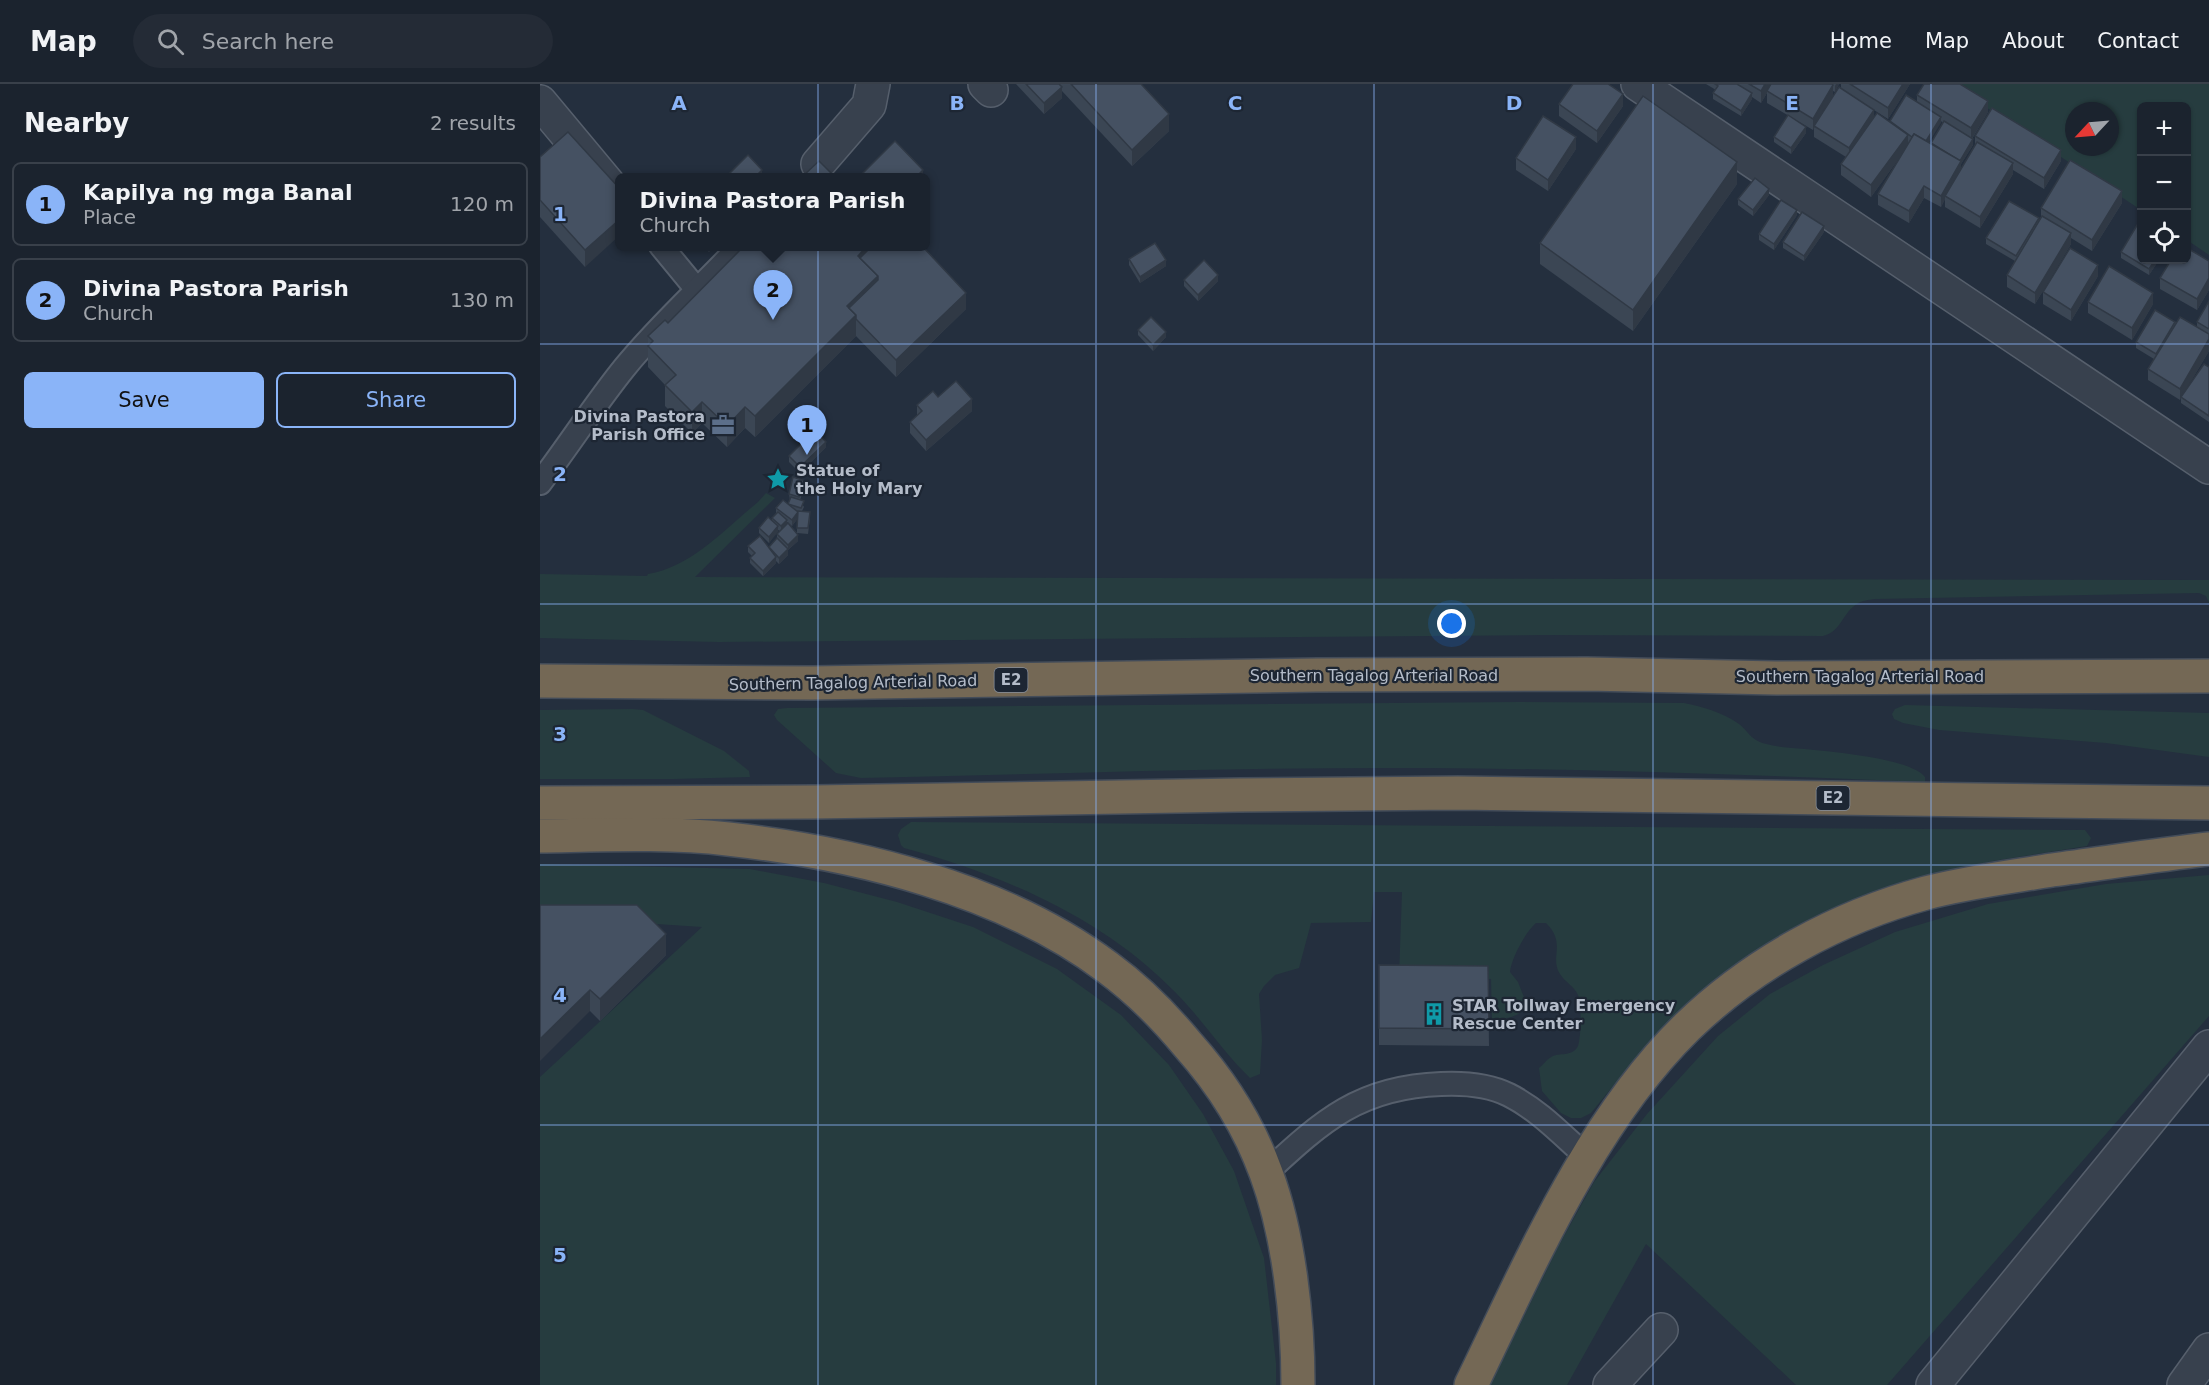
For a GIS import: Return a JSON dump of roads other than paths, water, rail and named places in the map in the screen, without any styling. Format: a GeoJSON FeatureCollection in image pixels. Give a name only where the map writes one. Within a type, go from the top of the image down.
{"type":"FeatureCollection","features":[{"type":"Feature","properties":{"kind":"highway","name":"Southern Tagalog Arterial Road"},"geometry":{"type":"LineString","coordinates":[[540,681],[812,683],[1341,674],[1587,674],[1776,678],[2209,676]]}},
{"type":"Feature","properties":{"kind":"highway","name":"E2"},"geometry":{"type":"LineString","coordinates":[[540,803],[814,802],[1446,793],[2209,803]]}},
{"type":"Feature","properties":{"kind":"highway"},"geometry":{"type":"LineString","coordinates":[[540,836],[700,837],[771,844],[895,871],[958,890],[1013,913],[1077,946],[1107,966],[1167,1020],[1201,1059],[1226,1094],[1250,1135],[1266,1173],[1280,1217],[1288,1264],[1298,1385]]}},
{"type":"Feature","properties":{"kind":"highway"},"geometry":{"type":"LineString","coordinates":[[1471,1385],[1535,1254],[1588,1158],[1644,1076],[1686,1028],[1720,997],[1774,959],[1817,934],[1925,894],[1976,882],[2209,849]]}},
{"type":"Feature","properties":{"kind":"street"},"geometry":{"type":"LineString","coordinates":[[811,171],[869,105],[873,84]]}},
{"type":"Feature","properties":{"kind":"street"},"geometry":{"type":"LineString","coordinates":[[1638,84],[2209,467]]}},
{"type":"Feature","properties":{"kind":"street"},"geometry":{"type":"LineString","coordinates":[[540,102],[615,192]]}},
{"type":"Feature","properties":{"kind":"street"},"geometry":{"type":"LineString","coordinates":[[1933,1385],[2209,1047]]}},
{"type":"Feature","properties":{"kind":"street"},"geometry":{"type":"LineString","coordinates":[[1610,1385],[1661,1330]]}},
{"type":"Feature","properties":{"kind":"street"},"geometry":{"type":"LineString","coordinates":[[2184,1385],[2209,1350]]}},
{"type":"Feature","properties":{"kind":"lane"},"geometry":{"type":"LineString","coordinates":[[665,251],[698,291]]}},
{"type":"Feature","properties":{"kind":"lane"},"geometry":{"type":"LineString","coordinates":[[540,483],[572,442],[614,381],[644,345],[735,251]]}},
{"type":"Feature","properties":{"kind":"lane"},"geometry":{"type":"LineString","coordinates":[[1266,1173],[1307,1135],[1342,1110],[1375,1093],[1419,1085],[1465,1083],[1507,1094],[1539,1115],[1588,1158]]}},
{"type":"Feature","properties":{"kind":"place","name":"Divina Pastora Parish"},"geometry":{"type":"Point","coordinates":[773,320]}},
{"type":"Feature","properties":{"kind":"place","name":"Divina Pastora Parish Office"},"geometry":{"type":"Point","coordinates":[723,425]}},
{"type":"Feature","properties":{"kind":"place","name":"Kapilya ng mga Banal"},"geometry":{"type":"Point","coordinates":[807,455]}},
{"type":"Feature","properties":{"kind":"place","name":"Statue of the Holy Mary"},"geometry":{"type":"Point","coordinates":[778,479]}},
{"type":"Feature","properties":{"kind":"place","name":"STAR Tollway Emergency Rescue Center"},"geometry":{"type":"Point","coordinates":[1434,1014]}}]}
